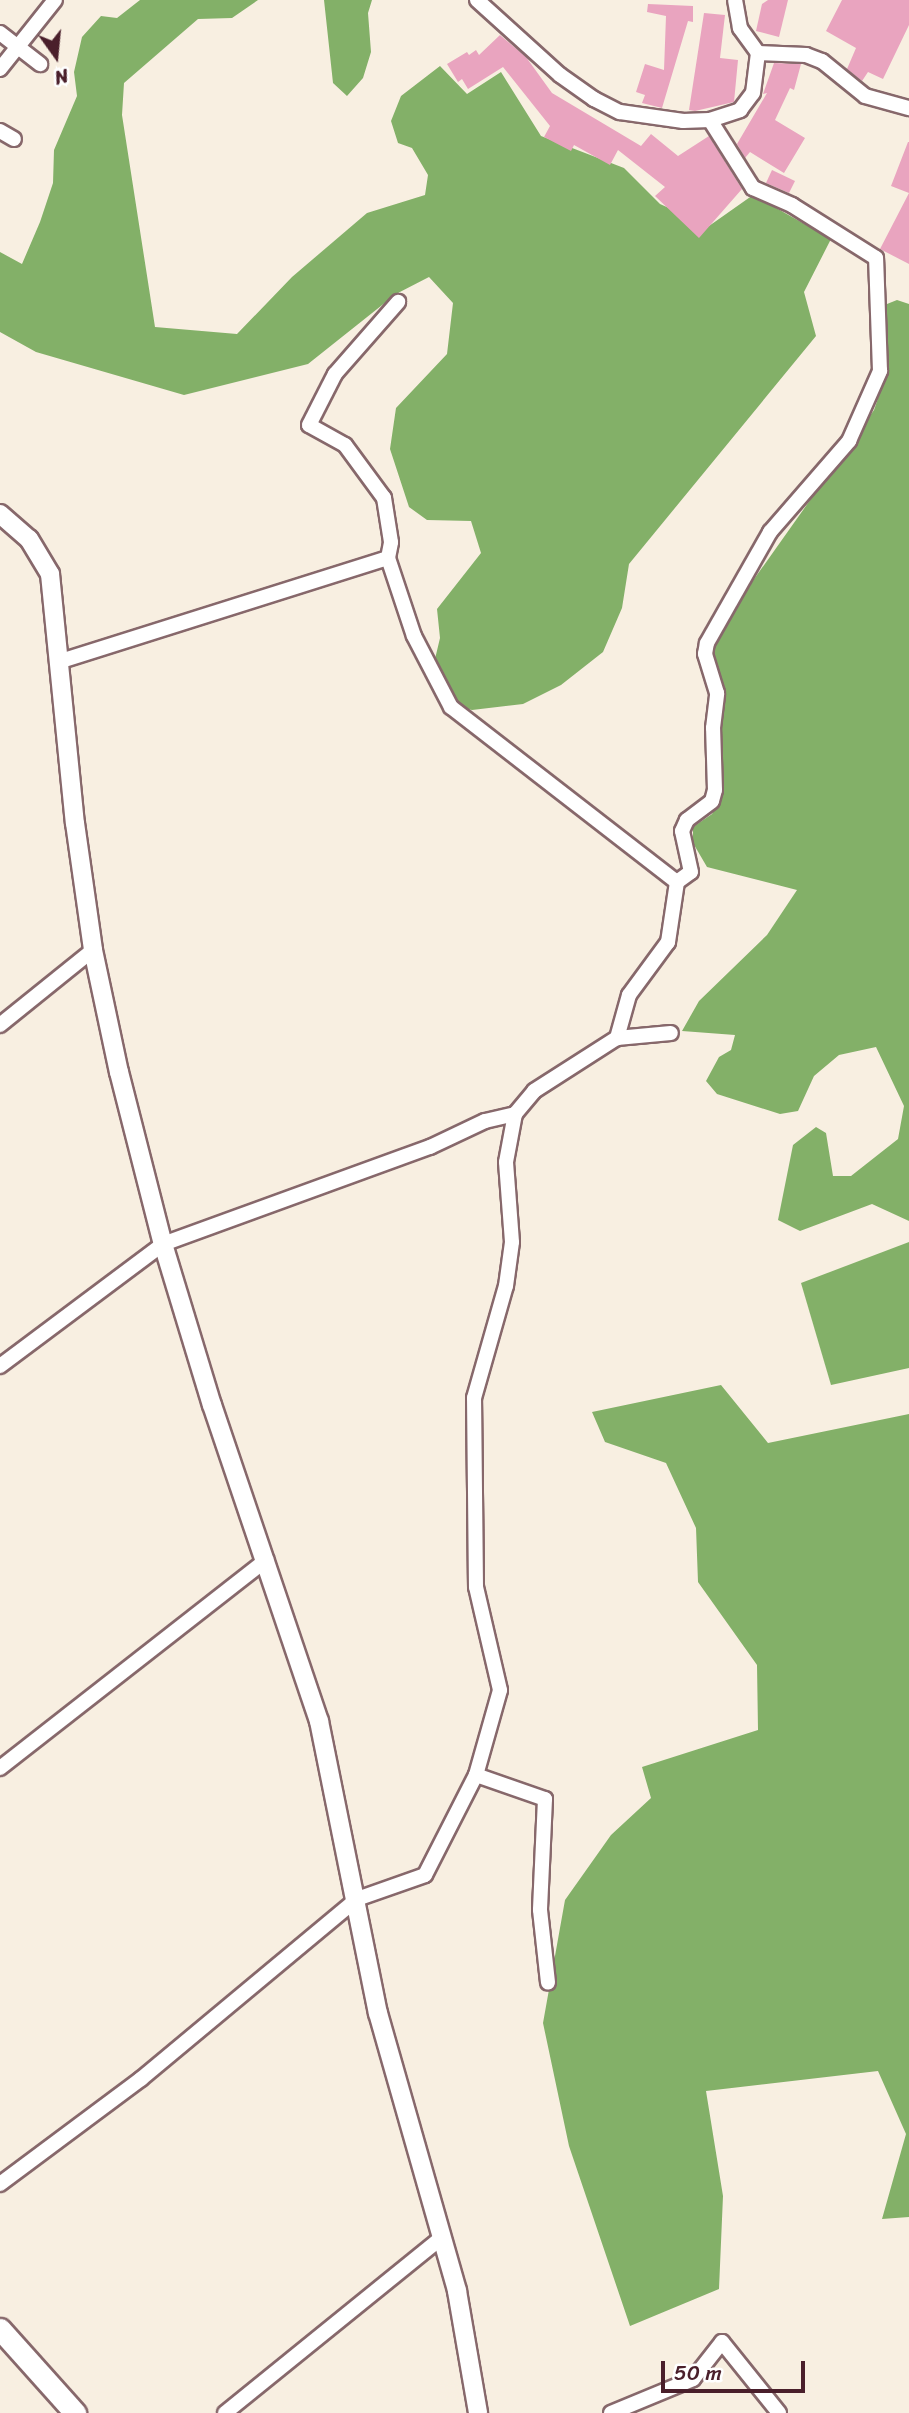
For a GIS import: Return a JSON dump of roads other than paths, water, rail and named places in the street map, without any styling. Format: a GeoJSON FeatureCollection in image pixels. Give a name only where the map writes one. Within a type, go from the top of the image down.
{"type":"FeatureCollection","features":[{"type":"Feature","properties":{"kind":"main road"},"geometry":{"type":"LineString","coordinates":[[0,2329],[75,2413]]}},
{"type":"Feature","properties":{"kind":"street"},"geometry":{"type":"LineString","coordinates":[[0,69],[55,0]]}},
{"type":"Feature","properties":{"kind":"street"},"geometry":{"type":"LineString","coordinates":[[477,0],[560,75],[620,112],[653,119],[710,120],[740,110],[753,93],[758,52],[740,28],[734,0]]}},
{"type":"Feature","properties":{"kind":"street"},"geometry":{"type":"LineString","coordinates":[[0,33],[40,64]]}},
{"type":"Feature","properties":{"kind":"street"},"geometry":{"type":"LineString","coordinates":[[758,52],[806,55],[822,61],[865,96],[909,108]]}},
{"type":"Feature","properties":{"kind":"street"},"geometry":{"type":"LineString","coordinates":[[617,1038],[629,995],[668,942],[677,883],[691,872],[682,831],[687,820],[712,801],[715,790],[713,728],[717,693],[705,654],[707,643],[770,532],[849,441],[880,371],[876,258],[792,205],[753,188],[710,120]]}},
{"type":"Feature","properties":{"kind":"street"},"geometry":{"type":"LineString","coordinates":[[0,131],[14,139]]}},
{"type":"Feature","properties":{"kind":"street"},"geometry":{"type":"LineString","coordinates":[[398,302],[335,374],[309,425],[345,445],[384,498],[391,542],[388,558],[414,636],[451,707],[677,883]]}},
{"type":"Feature","properties":{"kind":"street"},"geometry":{"type":"LineString","coordinates":[[0,514],[29,539],[50,574],[61,661],[75,822],[93,950],[163,1244],[319,1721],[399,2095],[442,2237],[478,2413]]}},
{"type":"Feature","properties":{"kind":"street"},"geometry":{"type":"LineString","coordinates":[[61,661],[388,558]]}},
{"type":"Feature","properties":{"kind":"street"},"geometry":{"type":"LineString","coordinates":[[0,1025],[93,950]]}},
{"type":"Feature","properties":{"kind":"street"},"geometry":{"type":"LineString","coordinates":[[0,2184],[141,2079],[357,1899],[425,1875],[475,1775],[500,1690],[474,1565],[474,1398],[506,1286],[512,1242],[506,1162],[515,1114],[534,1091],[617,1038],[671,1033]]}},
{"type":"Feature","properties":{"kind":"street"},"geometry":{"type":"LineString","coordinates":[[0,1366],[163,1244],[515,1114]]}},
{"type":"Feature","properties":{"kind":"street"},"geometry":{"type":"LineString","coordinates":[[0,1768],[266,1560]]}},
{"type":"Feature","properties":{"kind":"street"},"geometry":{"type":"LineString","coordinates":[[475,1775],[545,1799],[540,1910],[548,1983]]}},
{"type":"Feature","properties":{"kind":"street"},"geometry":{"type":"LineString","coordinates":[[225,2413],[442,2237]]}},
{"type":"Feature","properties":{"kind":"street"},"geometry":{"type":"LineString","coordinates":[[611,2413],[693,2379],[722,2342],[779,2413]]}}]}
